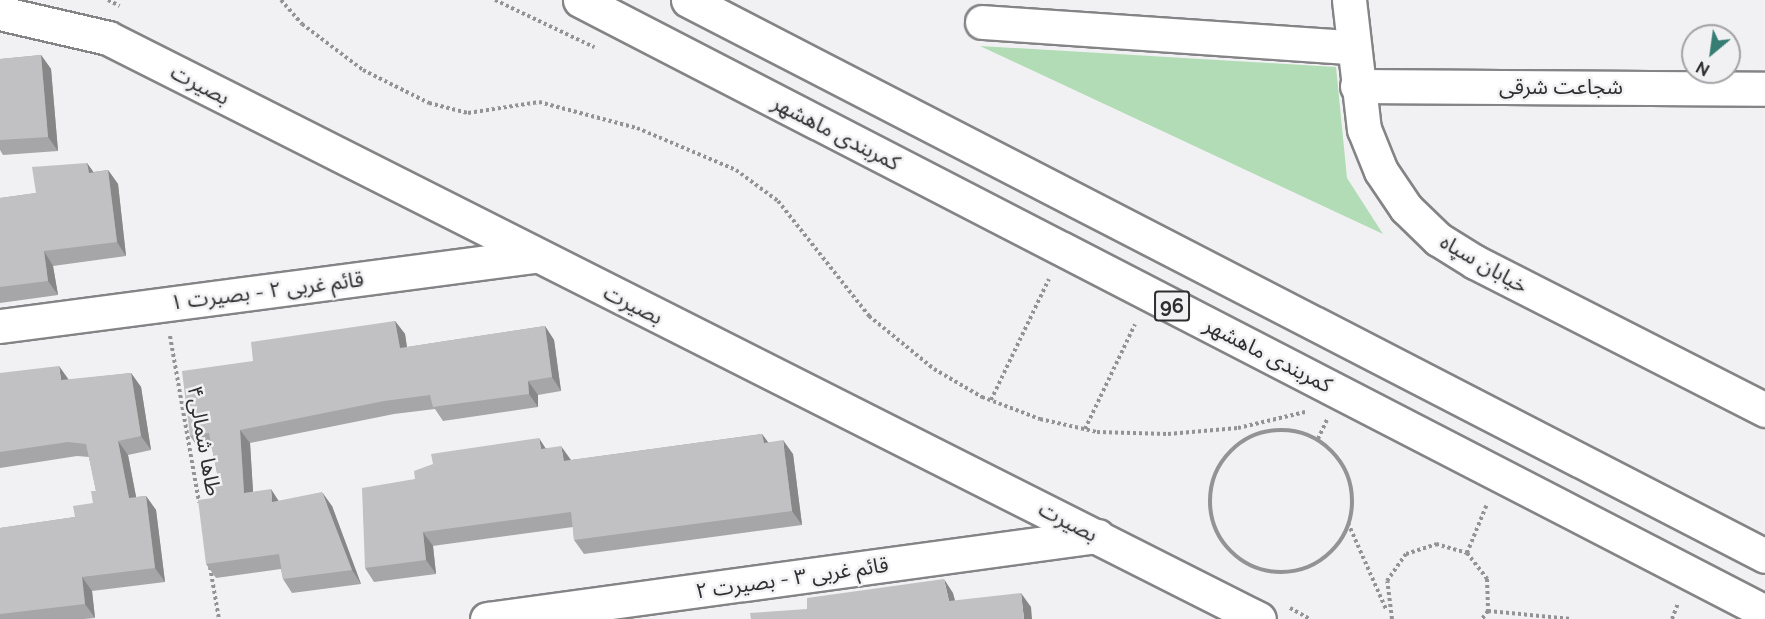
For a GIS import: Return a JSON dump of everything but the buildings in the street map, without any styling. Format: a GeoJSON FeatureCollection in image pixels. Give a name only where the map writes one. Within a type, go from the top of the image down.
{"type":"FeatureCollection","features":[{"type":"Feature","properties":{"kind":"street","name":"کمربندی ماهشهر"},"geometry":{"type":"LineString","coordinates":[[580,0],[1765,612]]}},
{"type":"Feature","properties":{"kind":"street","name":"96"},"geometry":{"type":"LineString","coordinates":[[688,0],[1765,556]]}},
{"type":"Feature","properties":{"kind":"street","name":"خیابان سپاه"},"geometry":{"type":"LineString","coordinates":[[1349,0],[1357,86],[1364,129],[1381,171],[1406,208],[1438,239],[1765,410]]}},
{"type":"Feature","properties":{"kind":"street","name":"بصیرت"},"geometry":{"type":"LineString","coordinates":[[0,13],[108,38],[534,256],[1259,619]]}},
{"type":"Feature","properties":{"kind":"street"},"geometry":{"type":"LineString","coordinates":[[982,22],[1353,47]]}},
{"type":"Feature","properties":{"kind":"street","name":"شجاعت شرقی"},"geometry":{"type":"LineString","coordinates":[[1357,86],[1765,89]]}},
{"type":"Feature","properties":{"kind":"street","name":"قائم غربی ۲ - بصیرت ۱"},"geometry":{"type":"LineString","coordinates":[[0,326],[534,256]]}},
{"type":"Feature","properties":{"kind":"street","name":"قائم غربی ۳ - بصیرت ۲"},"geometry":{"type":"LineString","coordinates":[[487,619],[1097,536]]}},
{"type":"Feature","properties":{"kind":"path"},"geometry":{"type":"LineString","coordinates":[[281,0],[302,24],[363,70],[429,103],[468,113],[538,102],[637,128],[736,170],[778,201],[869,316],[934,369],[991,400],[1085,429],[1168,434],[1238,428],[1305,412]]}},
{"type":"Feature","properties":{"kind":"path"},"geometry":{"type":"LineString","coordinates":[[991,400],[1063,249]]}},
{"type":"Feature","properties":{"kind":"path","name":"طاها شمالی۴"},"geometry":{"type":"LineString","coordinates":[[165,304],[201,514]]}},
{"type":"Feature","properties":{"kind":"path"},"geometry":{"type":"LineString","coordinates":[[1085,429],[1135,324]]}},
{"type":"Feature","properties":{"kind":"path"},"geometry":{"type":"LineString","coordinates":[[1238,428],[1245,437]]}},
{"type":"Feature","properties":{"kind":"path"},"geometry":{"type":"LineString","coordinates":[[1282,428],[1318,439],[1344,466],[1354,502],[1343,538],[1316,564],[1280,573],[1243,563],[1217,535],[1208,499],[1218,463],[1245,437],[1282,428]]}},
{"type":"Feature","properties":{"kind":"path"},"geometry":{"type":"LineString","coordinates":[[1467,553],[1488,503]]}},
{"type":"Feature","properties":{"kind":"path"},"geometry":{"type":"LineString","coordinates":[[1348,522],[1392,619]]}},
{"type":"Feature","properties":{"kind":"path"},"geometry":{"type":"LineString","coordinates":[[1388,613],[1387,581],[1406,554],[1436,544],[1467,553],[1487,579],[1488,611],[1482,619]]}},
{"type":"Feature","properties":{"kind":"path"},"geometry":{"type":"LineString","coordinates":[[209,561],[219,619]]}},
{"type":"Feature","properties":{"kind":"path"},"geometry":{"type":"LineString","coordinates":[[1672,619],[1680,599]]}},
{"type":"Feature","properties":{"kind":"path"},"geometry":{"type":"LineString","coordinates":[[1488,611],[1569,619]]}},
{"type":"Feature","properties":{"kind":"green space"},"geometry":{"type":"Polygon","coordinates":[[[980,46],[1336,67],[1347,178],[1383,234],[980,46]]]}}]}
